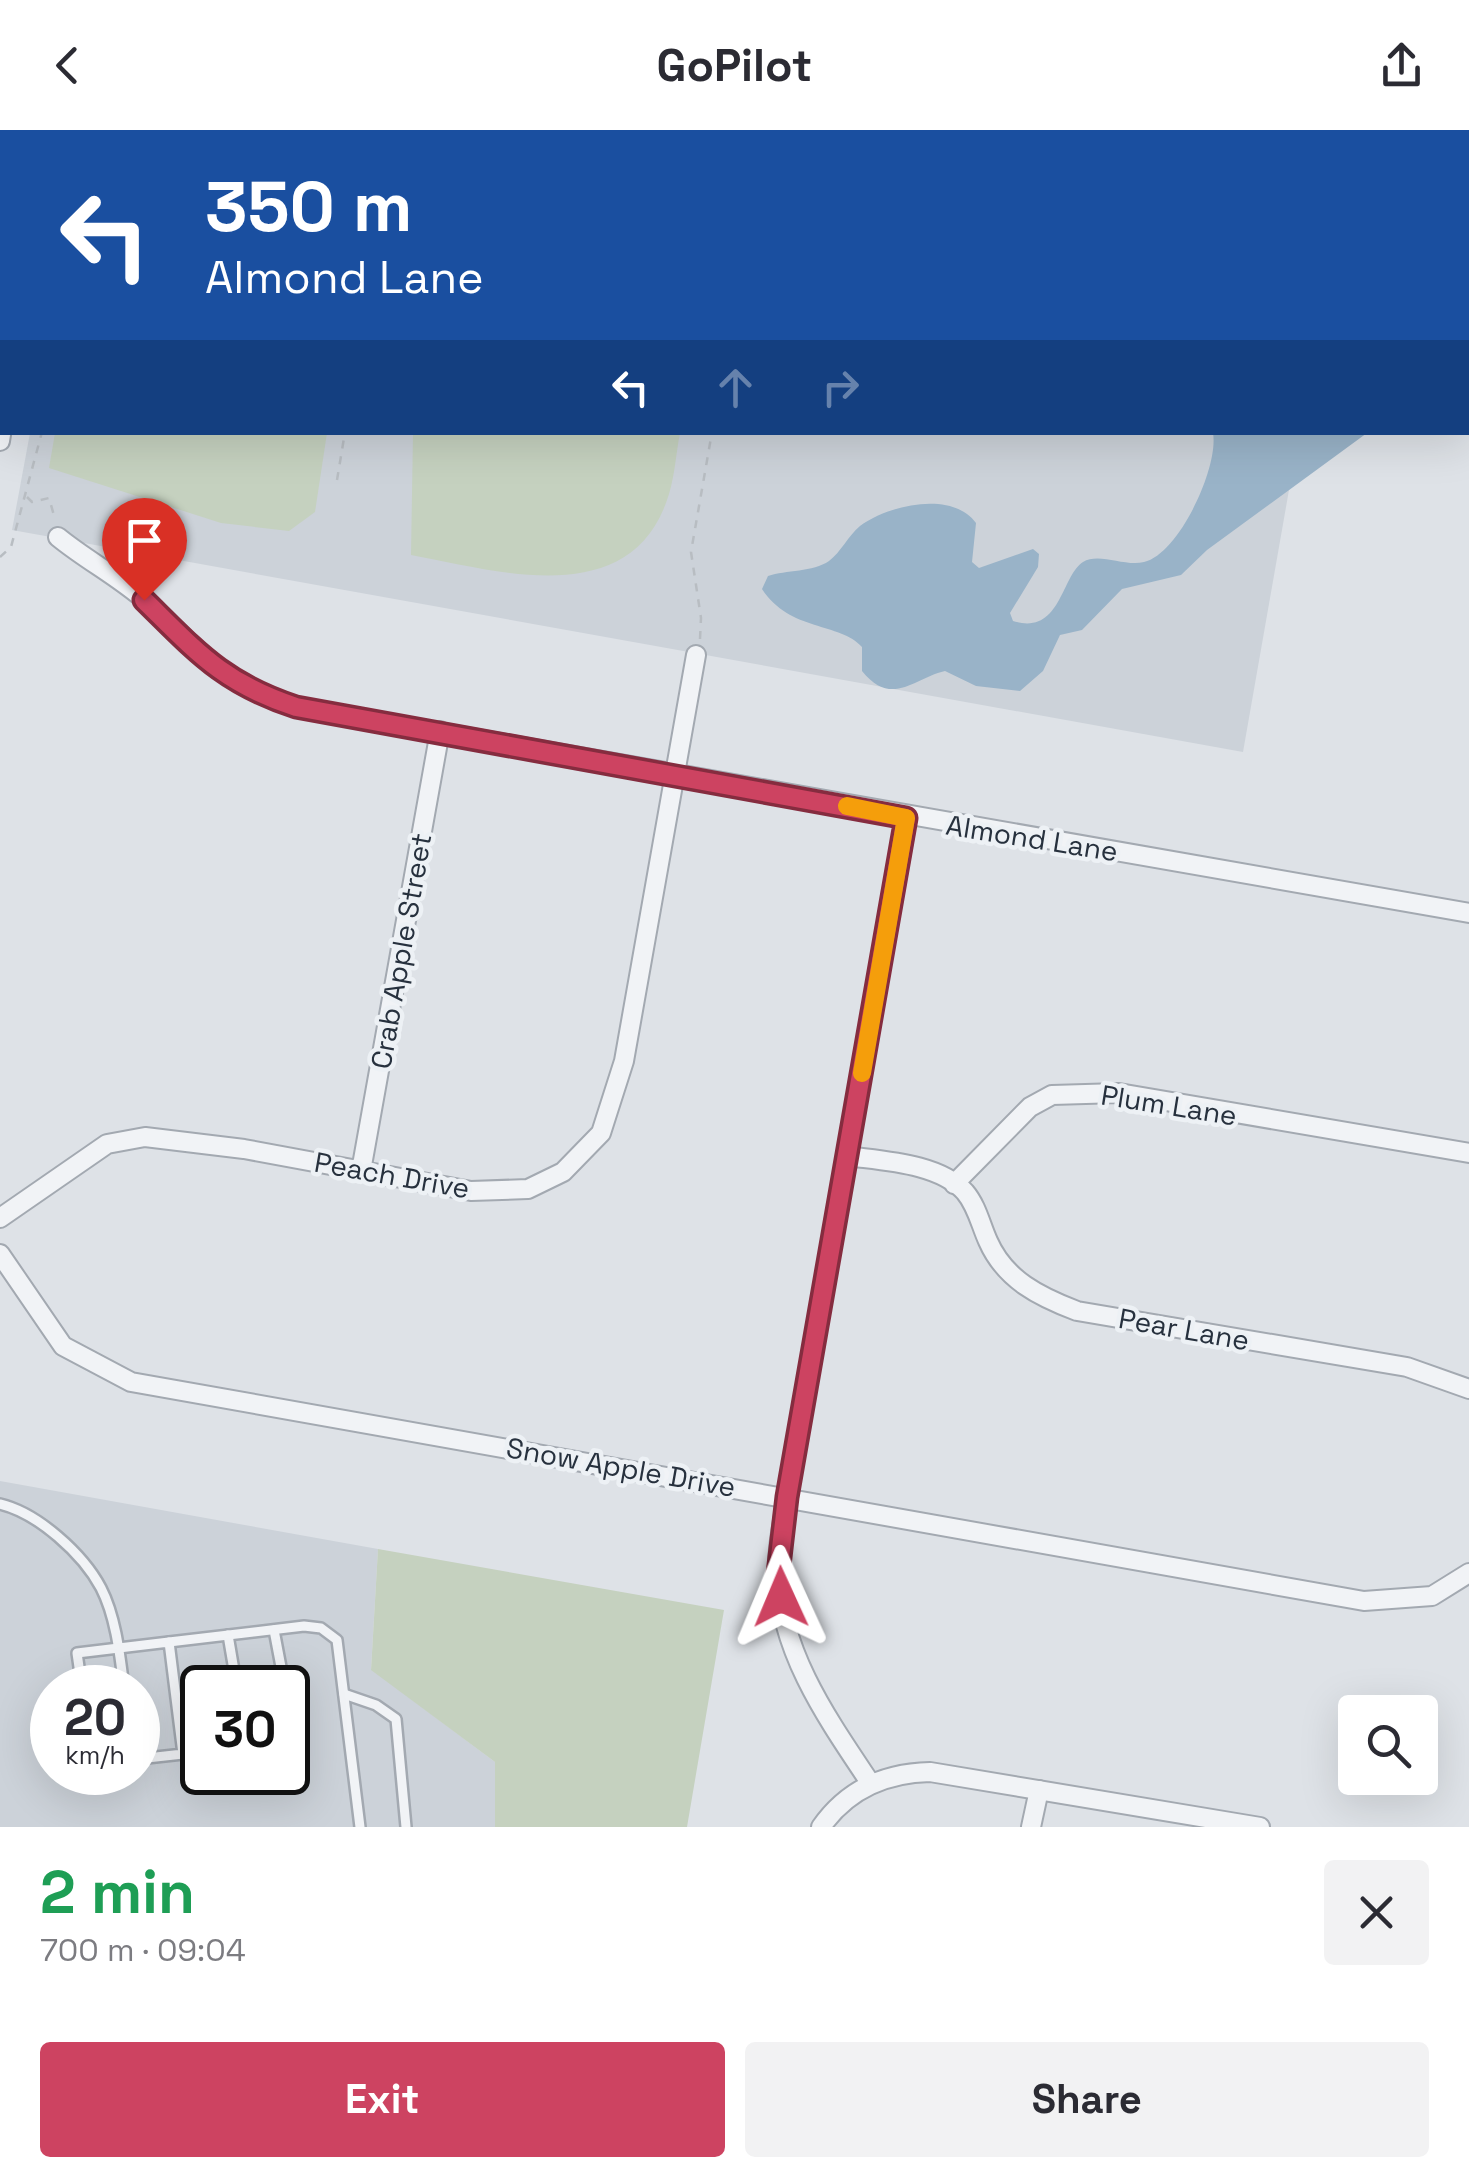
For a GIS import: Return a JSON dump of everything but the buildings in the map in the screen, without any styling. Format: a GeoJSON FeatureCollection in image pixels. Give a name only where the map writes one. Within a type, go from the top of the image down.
{"type":"FeatureCollection","features":[{"type":"Feature","properties":{"kind":"street","name":"Almond Lane"},"geometry":{"type":"LineString","coordinates":[[58,536],[144,600],[216,670],[246,690],[296,707],[906,818],[1469,913]]}},
{"type":"Feature","properties":{"kind":"street","name":"Peach Drive"},"geometry":{"type":"LineString","coordinates":[[0,1218],[106,1144],[145,1137],[471,1191],[528,1189],[563,1172],[601,1133],[624,1061],[696,655]]}},
{"type":"Feature","properties":{"kind":"street","name":"Crab Apple Street"},"geometry":{"type":"LineString","coordinates":[[361,1171],[440,732]]}},
{"type":"Feature","properties":{"kind":"street"},"geometry":{"type":"LineString","coordinates":[[871,1784],[823,1712],[790,1644],[778,1574],[787,1497],[906,818]]}},
{"type":"Feature","properties":{"kind":"street","name":"Plum Lane"},"geometry":{"type":"LineString","coordinates":[[954,1184],[1030,1107],[1064,1092],[1119,1093],[1469,1153]]}},
{"type":"Feature","properties":{"kind":"street"},"geometry":{"type":"LineString","coordinates":[[848,1156],[912,1166],[954,1184]]}},
{"type":"Feature","properties":{"kind":"street","name":"Pear Lane"},"geometry":{"type":"LineString","coordinates":[[954,1184],[972,1204],[990,1246],[1005,1268],[1036,1296],[1077,1310],[1407,1367],[1437,1374],[1469,1390]]}},
{"type":"Feature","properties":{"kind":"street","name":"Snow Apple Drive"},"geometry":{"type":"LineString","coordinates":[[0,1254],[63,1346],[131,1382],[1364,1601],[1432,1596],[1469,1573]]}},
{"type":"Feature","properties":{"kind":"street"},"geometry":{"type":"LineString","coordinates":[[821,1827],[851,1794],[906,1773],[930,1772],[1260,1827]]}},
{"type":"Feature","properties":{"kind":"street"},"geometry":{"type":"LineString","coordinates":[[1031,1827],[1039,1790]]}},
{"type":"Feature","properties":{"kind":"lane"},"geometry":{"type":"LineString","coordinates":[[0,1504],[57,1536],[101,1588],[121,1665]]}},
{"type":"Feature","properties":{"kind":"lane"},"geometry":{"type":"LineString","coordinates":[[79,1665],[77,1652],[321,1628],[338,1640],[360,1827]]}},
{"type":"Feature","properties":{"kind":"lane"},"geometry":{"type":"LineString","coordinates":[[274,1630],[281,1665]]}},
{"type":"Feature","properties":{"kind":"lane"},"geometry":{"type":"LineString","coordinates":[[228,1635],[233,1665]]}},
{"type":"Feature","properties":{"kind":"lane"},"geometry":{"type":"LineString","coordinates":[[160,1757],[183,1754],[169,1642]]}},
{"type":"Feature","properties":{"kind":"lane"},"geometry":{"type":"LineString","coordinates":[[344,1694],[376,1705],[396,1719],[406,1827]]}},
{"type":"Feature","properties":{"kind":"path"},"geometry":{"type":"LineString","coordinates":[[0,557],[11,547],[41,435]]}},
{"type":"Feature","properties":{"kind":"path"},"geometry":{"type":"LineString","coordinates":[[337,480],[344,435]]}},
{"type":"Feature","properties":{"kind":"path"},"geometry":{"type":"LineString","coordinates":[[696,655],[702,618],[692,552],[712,435]]}},
{"type":"Feature","properties":{"kind":"path"},"geometry":{"type":"LineString","coordinates":[[26,496],[32,502],[49,498],[58,536]]}},
{"type":"Feature","properties":{"kind":"shaded area"},"geometry":{"type":"Polygon","coordinates":[[[30,435],[1299,435],[1243,752],[12,530],[30,435]]]}},
{"type":"Feature","properties":{"kind":"shaded area"},"geometry":{"type":"Polygon","coordinates":[[[0,1481],[378,1549],[371,1669],[495,1762],[495,1827],[0,1827],[0,1481]]]}},
{"type":"Feature","properties":{"kind":"green space"},"geometry":{"type":"Polygon","coordinates":[[[55,435],[327,435],[315,512],[289,531],[221,523],[49,468],[55,435]]]}},
{"type":"Feature","properties":{"kind":"green space"},"geometry":{"type":"Polygon","coordinates":[[[413,435],[680,435],[669,494],[651,531],[626,556],[594,570],[559,575],[483,569],[411,555],[413,435]]]}},
{"type":"Feature","properties":{"kind":"green space"},"geometry":{"type":"Polygon","coordinates":[[[378,1549],[724,1610],[687,1827],[495,1827],[495,1762],[371,1670],[378,1549]]]}},
{"type":"Feature","properties":{"kind":"water"},"geometry":{"type":"Polygon","coordinates":[[[1213,435],[1364,435],[1207,550],[1181,575],[1122,589],[1082,630],[1060,635],[1043,671],[1020,691],[976,686],[945,671],[903,688],[883,688],[862,671],[862,647],[853,639],[786,613],[762,589],[768,576],[829,561],[872,518],[903,507],[936,504],[965,513],[976,523],[972,562],[979,568],[1033,549],[1039,554],[1038,567],[1010,613],[1013,621],[1041,620],[1058,602],[1083,562],[1097,558],[1144,562],[1170,543],[1194,507],[1213,448],[1213,435]]]}},
{"type":"Feature","properties":{"kind":"slow traffic"},"geometry":{"type":"LineString","coordinates":[[847,806],[906,818],[862,1073]]}},
{"type":"Feature","properties":{"kind":"route"},"geometry":{"type":"LineString","coordinates":[[144,600],[216,670],[246,690],[296,707],[906,818],[787,1497],[778,1574],[781,1597]]}}]}
